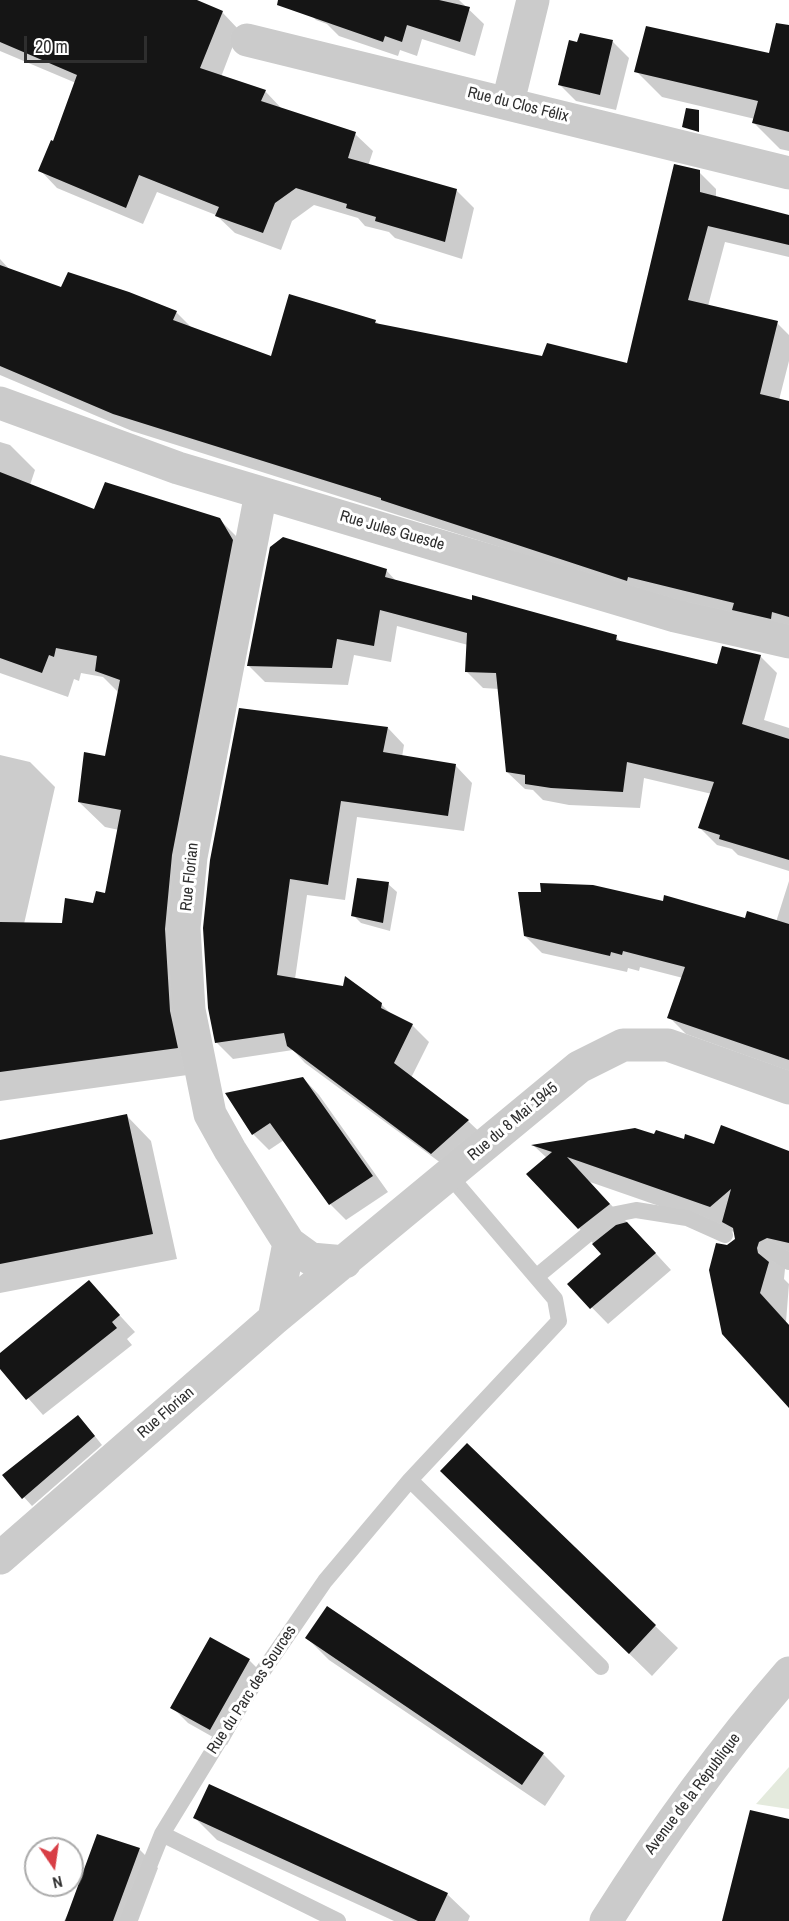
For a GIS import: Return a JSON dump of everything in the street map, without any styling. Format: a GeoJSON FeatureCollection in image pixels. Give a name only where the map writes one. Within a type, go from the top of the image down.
{"type":"FeatureCollection","features":[{"type":"Feature","properties":{"kind":"street"},"geometry":{"type":"LineString","coordinates":[[508,102],[533,0]]}},
{"type":"Feature","properties":{"kind":"street","name":"Rue du Clos Félix"},"geometry":{"type":"LineString","coordinates":[[247,40],[508,102],[789,173]]}},
{"type":"Feature","properties":{"kind":"street","name":"Rue Jules Guesde"},"geometry":{"type":"LineString","coordinates":[[0,403],[178,468],[675,616],[789,642]]}},
{"type":"Feature","properties":{"kind":"street","name":"Rue Florian"},"geometry":{"type":"LineString","coordinates":[[261,493],[191,857],[184,928],[189,1010],[210,1114],[289,1244],[311,1259],[345,1262]]}},
{"type":"Feature","properties":{"kind":"street","name":"Rue du 8 Mai 1945"},"geometry":{"type":"LineString","coordinates":[[274,1319],[579,1067],[622,1045],[668,1045],[789,1088]]}},
{"type":"Feature","properties":{"kind":"street"},"geometry":{"type":"LineString","coordinates":[[274,1319],[289,1244]]}},
{"type":"Feature","properties":{"kind":"street","name":"Rue Florian"},"geometry":{"type":"LineString","coordinates":[[0,1558],[274,1319]]}},
{"type":"Feature","properties":{"kind":"street","name":"Avenue de la République"},"geometry":{"type":"LineString","coordinates":[[606,1921],[658,1838],[750,1718],[789,1673]]}},
{"type":"Feature","properties":{"kind":"lane","name":"Rue du Parc des Sources"},"geometry":{"type":"LineString","coordinates":[[126,1921],[162,1834],[258,1678],[325,1581],[410,1479],[559,1322],[555,1299],[449,1175]]}},
{"type":"Feature","properties":{"kind":"lane"},"geometry":{"type":"LineString","coordinates":[[536,1277],[611,1215],[636,1210],[687,1218],[725,1235]]}},
{"type":"Feature","properties":{"kind":"lane"},"geometry":{"type":"LineString","coordinates":[[767,1248],[789,1262]]}},
{"type":"Feature","properties":{"kind":"lane"},"geometry":{"type":"LineString","coordinates":[[410,1479],[601,1667]]}},
{"type":"Feature","properties":{"kind":"lane"},"geometry":{"type":"LineString","coordinates":[[162,1834],[338,1921]]}},
{"type":"Feature","properties":{"kind":"shaded area"},"geometry":{"type":"Polygon","coordinates":[[[789,1767],[789,1809],[756,1804],[789,1767]]]}},
{"type":"Feature","properties":{"kind":"building"},"geometry":{"type":"Polygon","coordinates":[[[0,0],[197,0],[223,11],[200,68],[266,90],[261,101],[356,132],[348,158],[457,189],[445,242],[375,221],[376,217],[346,208],[347,204],[296,188],[275,203],[263,233],[215,216],[219,207],[139,175],[126,208],[38,171],[51,140],[53,141],[77,75],[0,42],[0,0]]]}},
{"type":"Feature","properties":{"kind":"building"},"geometry":{"type":"Polygon","coordinates":[[[278,0],[439,0],[470,7],[460,42],[407,25],[402,42],[385,36],[383,42],[277,5],[278,0]]]}},
{"type":"Feature","properties":{"kind":"building"},"geometry":{"type":"Polygon","coordinates":[[[776,23],[789,25],[789,132],[752,123],[758,101],[634,72],[646,26],[769,53],[776,23]]]}},
{"type":"Feature","properties":{"kind":"building"},"geometry":{"type":"Polygon","coordinates":[[[580,33],[613,40],[600,95],[558,85],[569,40],[577,42],[580,33]]]}},
{"type":"Feature","properties":{"kind":"building"},"geometry":{"type":"Polygon","coordinates":[[[686,108],[699,110],[699,132],[682,127],[686,108]]]}},
{"type":"Feature","properties":{"kind":"building"},"geometry":{"type":"Polygon","coordinates":[[[674,164],[700,170],[700,192],[789,215],[789,245],[708,226],[688,300],[778,321],[760,394],[789,401],[789,617],[772,612],[771,619],[732,610],[734,603],[628,577],[627,581],[381,500],[381,498],[113,414],[0,366],[0,265],[61,287],[68,272],[129,292],[177,311],[173,320],[271,356],[289,294],[376,320],[375,323],[542,356],[547,343],[627,363],[674,164]]]}},
{"type":"Feature","properties":{"kind":"building"},"geometry":{"type":"Polygon","coordinates":[[[0,472],[94,509],[105,482],[220,518],[233,540],[172,855],[165,929],[170,1011],[178,1048],[0,1072],[0,922],[62,923],[65,898],[93,903],[96,891],[105,893],[121,810],[78,802],[84,752],[105,756],[120,680],[95,671],[97,656],[56,648],[54,657],[49,655],[42,673],[0,658],[0,472]]]}},
{"type":"Feature","properties":{"kind":"building"},"geometry":{"type":"Polygon","coordinates":[[[283,537],[387,569],[385,577],[472,600],[472,595],[617,635],[616,640],[717,664],[722,646],[761,655],[742,724],[789,739],[789,860],[719,839],[720,835],[698,828],[714,782],[627,762],[623,792],[551,788],[525,784],[525,775],[506,772],[496,673],[465,672],[467,633],[380,610],[374,646],[337,639],[332,668],[247,666],[270,547],[283,537]]]}},
{"type":"Feature","properties":{"kind":"building"},"geometry":{"type":"Polygon","coordinates":[[[239,708],[388,727],[383,752],[456,764],[448,816],[341,801],[328,885],[290,879],[277,975],[343,986],[345,976],[382,1003],[381,1008],[413,1024],[394,1063],[469,1120],[431,1154],[287,1046],[284,1033],[215,1043],[208,1008],[203,928],[210,860],[239,708]]]}},
{"type":"Feature","properties":{"kind":"building"},"geometry":{"type":"Polygon","coordinates":[[[357,878],[389,882],[383,923],[351,916],[357,878]]]}},
{"type":"Feature","properties":{"kind":"building"},"geometry":{"type":"Polygon","coordinates":[[[540,883],[593,885],[663,901],[664,895],[745,918],[747,911],[789,924],[789,1060],[667,1018],[685,967],[623,951],[622,955],[611,952],[610,956],[524,936],[518,892],[541,892],[540,883]]]}},
{"type":"Feature","properties":{"kind":"building"},"geometry":{"type":"Polygon","coordinates":[[[303,1077],[373,1176],[329,1205],[270,1123],[252,1135],[225,1093],[303,1077]]]}},
{"type":"Feature","properties":{"kind":"building"},"geometry":{"type":"Polygon","coordinates":[[[127,1114],[153,1234],[0,1264],[0,1140],[127,1114]]]}},
{"type":"Feature","properties":{"kind":"building"},"geometry":{"type":"Polygon","coordinates":[[[721,1125],[789,1151],[789,1243],[767,1238],[759,1242],[757,1248],[758,1253],[769,1262],[760,1293],[789,1325],[789,1408],[722,1334],[709,1270],[716,1243],[727,1245],[735,1239],[733,1228],[722,1222],[731,1189],[710,1207],[567,1157],[610,1204],[578,1229],[526,1174],[552,1152],[531,1145],[635,1128],[654,1134],[656,1130],[684,1139],[685,1134],[714,1144],[721,1125]]]}},
{"type":"Feature","properties":{"kind":"building"},"geometry":{"type":"Polygon","coordinates":[[[627,1222],[656,1253],[590,1309],[567,1284],[601,1254],[592,1244],[616,1225],[627,1222]]]}},
{"type":"Feature","properties":{"kind":"building"},"geometry":{"type":"Polygon","coordinates":[[[89,1280],[120,1315],[112,1322],[117,1328],[26,1400],[0,1369],[0,1353],[89,1280]]]}},
{"type":"Feature","properties":{"kind":"building"},"geometry":{"type":"Polygon","coordinates":[[[78,1415],[95,1436],[22,1499],[2,1475],[78,1415]]]}},
{"type":"Feature","properties":{"kind":"building"},"geometry":{"type":"Polygon","coordinates":[[[467,1443],[656,1625],[629,1654],[440,1471],[467,1443]]]}},
{"type":"Feature","properties":{"kind":"building"},"geometry":{"type":"Polygon","coordinates":[[[327,1606],[544,1753],[522,1785],[305,1638],[327,1606]]]}},
{"type":"Feature","properties":{"kind":"building"},"geometry":{"type":"Polygon","coordinates":[[[210,1637],[250,1659],[210,1730],[170,1708],[210,1637]]]}},
{"type":"Feature","properties":{"kind":"building"},"geometry":{"type":"Polygon","coordinates":[[[209,1784],[448,1893],[435,1921],[418,1921],[193,1818],[209,1784]]]}},
{"type":"Feature","properties":{"kind":"building"},"geometry":{"type":"Polygon","coordinates":[[[750,1810],[789,1819],[789,1921],[722,1921],[750,1810]]]}},
{"type":"Feature","properties":{"kind":"building"},"geometry":{"type":"Polygon","coordinates":[[[97,1834],[140,1848],[113,1921],[65,1921],[74,1897],[84,1897],[84,1869],[97,1834]]]}}]}
